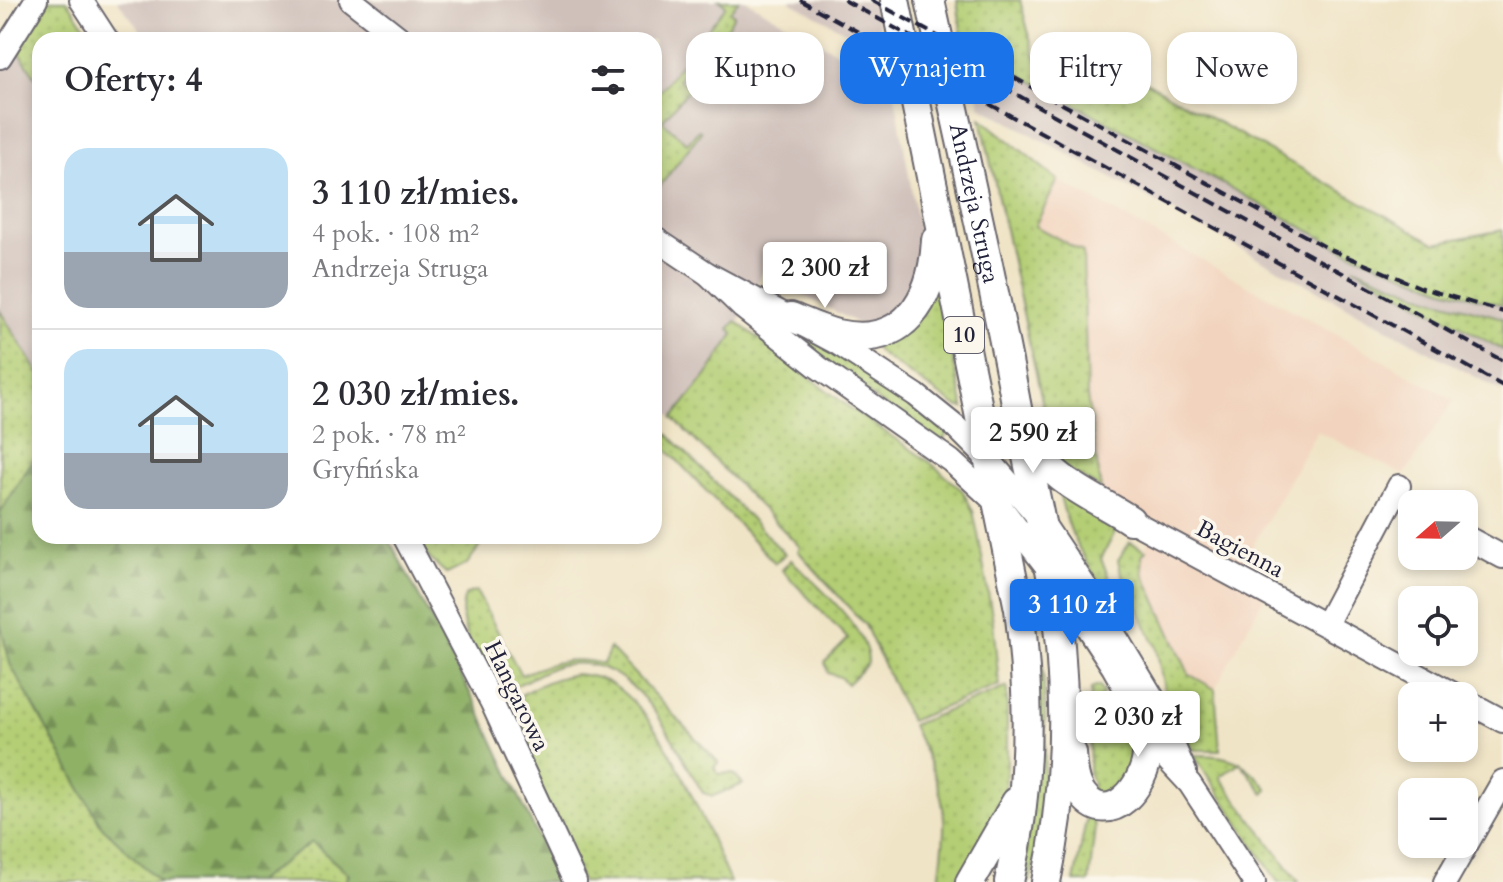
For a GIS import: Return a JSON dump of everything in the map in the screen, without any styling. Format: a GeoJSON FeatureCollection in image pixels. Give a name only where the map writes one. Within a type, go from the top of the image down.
{"type":"FeatureCollection","features":[{"type":"Feature","properties":{"kind":"main road","name":"Andrzeja Struga"},"geometry":{"type":"LineString","coordinates":[[895,0],[1000,506],[1023,640],[1028,701],[1025,778],[1009,882]]}},
{"type":"Feature","properties":{"kind":"main road","name":"Andrzeja Struga"},"geometry":{"type":"LineString","coordinates":[[930,0],[1050,571],[1061,664],[1062,769],[1046,882]]}},
{"type":"Feature","properties":{"kind":"main road"},"geometry":{"type":"LineString","coordinates":[[791,317],[829,332],[860,337],[880,334],[904,322],[921,304],[932,274],[937,207]]}},
{"type":"Feature","properties":{"kind":"main road"},"geometry":{"type":"LineString","coordinates":[[1019,418],[1034,450],[1053,473],[1130,520]]}},
{"type":"Feature","properties":{"kind":"main road"},"geometry":{"type":"LineString","coordinates":[[1061,664],[1075,776],[1082,794],[1095,804],[1111,805],[1123,801],[1143,774],[1147,746],[1133,700]]}},
{"type":"Feature","properties":{"kind":"main road"},"geometry":{"type":"LineString","coordinates":[[970,882],[1014,807],[1025,778]]}},
{"type":"Feature","properties":{"kind":"street"},"geometry":{"type":"LineString","coordinates":[[0,57],[36,0]]}},
{"type":"Feature","properties":{"kind":"street"},"geometry":{"type":"LineString","coordinates":[[81,0],[102,32]]}},
{"type":"Feature","properties":{"kind":"street"},"geometry":{"type":"LineString","coordinates":[[351,0],[392,32]]}},
{"type":"Feature","properties":{"kind":"street"},"geometry":{"type":"LineString","coordinates":[[662,243],[708,274],[837,343],[926,403],[991,462],[1040,519],[1142,677],[1190,784]]}},
{"type":"Feature","properties":{"kind":"street"},"geometry":{"type":"LineString","coordinates":[[708,274],[742,307],[818,367],[961,468],[1000,506],[1050,571],[1133,700],[1163,755],[1190,784],[1254,882]]}},
{"type":"Feature","properties":{"kind":"street"},"geometry":{"type":"LineString","coordinates":[[1326,624],[1399,486]]}},
{"type":"Feature","properties":{"kind":"street","name":"Bagienna"},"geometry":{"type":"LineString","coordinates":[[1130,520],[1432,682]]}},
{"type":"Feature","properties":{"kind":"street","name":"Hangarowa"},"geometry":{"type":"LineString","coordinates":[[408,544],[492,703],[575,882]]}},
{"type":"Feature","properties":{"kind":"street"},"geometry":{"type":"LineString","coordinates":[[1478,544],[1503,557]]}},
{"type":"Feature","properties":{"kind":"street"},"geometry":{"type":"LineString","coordinates":[[1478,708],[1503,721]]}},
{"type":"Feature","properties":{"kind":"street"},"geometry":{"type":"LineString","coordinates":[[1445,882],[1496,809],[1503,781]]}},
{"type":"Feature","properties":{"kind":"shaded area"},"geometry":{"type":"Polygon","coordinates":[[[117,0],[745,0],[801,32],[686,32],[686,104],[824,104],[824,45],[840,54],[840,104],[897,104],[922,249],[912,295],[888,317],[861,325],[787,287],[764,269],[733,334],[706,376],[673,418],[662,407],[662,32],[142,32],[117,0]]]}},
{"type":"Feature","properties":{"kind":"shaded area"},"geometry":{"type":"Polygon","coordinates":[[[788,0],[873,0],[880,32],[847,32],[788,0]]]}},
{"type":"Feature","properties":{"kind":"shaded area"},"geometry":{"type":"Polygon","coordinates":[[[15,46],[32,72],[32,362],[0,309],[0,69],[15,46]]]}},
{"type":"Feature","properties":{"kind":"shaded area"},"geometry":{"type":"Polygon","coordinates":[[[1014,72],[1030,80],[1030,104],[1074,104],[1347,251],[1444,289],[1503,305],[1503,318],[1427,297],[1365,273],[1503,350],[1503,392],[980,106],[1014,104],[1014,72]]]}},
{"type":"Feature","properties":{"kind":"shaded area"},"geometry":{"type":"Polygon","coordinates":[[[1058,180],[1454,400],[1404,475],[1317,431],[1239,570],[1270,586],[1215,689],[1189,674],[1143,572],[1142,555],[1154,530],[1103,500],[1087,396],[1034,226],[1058,180]]]}},
{"type":"Feature","properties":{"kind":"green space"},"geometry":{"type":"Polygon","coordinates":[[[47,0],[67,0],[89,32],[32,32],[32,72],[15,46],[47,0]]]}},
{"type":"Feature","properties":{"kind":"green space"},"geometry":{"type":"Polygon","coordinates":[[[719,0],[739,0],[730,12],[734,15],[724,32],[705,32],[725,7],[719,0]]]}},
{"type":"Feature","properties":{"kind":"green space"},"geometry":{"type":"Polygon","coordinates":[[[957,0],[1020,0],[1030,38],[1030,80],[1014,71],[1014,32],[961,32],[957,0]]]}},
{"type":"Feature","properties":{"kind":"green space"},"geometry":{"type":"Polygon","coordinates":[[[686,57],[686,70],[678,79],[686,86],[686,93],[662,121],[662,88],[686,57]]]}},
{"type":"Feature","properties":{"kind":"green space"},"geometry":{"type":"Polygon","coordinates":[[[1151,85],[1167,94],[1167,104],[1185,104],[1435,243],[1503,230],[1503,305],[1444,289],[1347,251],[1074,104],[1151,104],[1151,85]]]}},
{"type":"Feature","properties":{"kind":"green space"},"geometry":{"type":"Polygon","coordinates":[[[981,118],[1058,180],[1035,226],[1083,252],[1087,396],[1101,489],[1055,461],[981,118]]]}},
{"type":"Feature","properties":{"kind":"green space"},"geometry":{"type":"Polygon","coordinates":[[[662,121],[687,143],[699,130],[701,132],[662,183],[662,121]]]}},
{"type":"Feature","properties":{"kind":"green space"},"geometry":{"type":"Polygon","coordinates":[[[1353,267],[1427,297],[1503,318],[1503,350],[1353,267]]]}},
{"type":"Feature","properties":{"kind":"green space"},"geometry":{"type":"Polygon","coordinates":[[[936,286],[964,408],[956,406],[879,353],[872,343],[936,286]]]}},
{"type":"Feature","properties":{"kind":"green space"},"geometry":{"type":"Polygon","coordinates":[[[0,311],[32,362],[32,544],[51,544],[516,882],[0,882],[0,311]]]}},
{"type":"Feature","properties":{"kind":"green space"},"geometry":{"type":"Polygon","coordinates":[[[766,312],[859,369],[949,431],[941,443],[875,399],[766,312]]]}},
{"type":"Feature","properties":{"kind":"green space"},"geometry":{"type":"Polygon","coordinates":[[[736,321],[850,408],[931,463],[963,491],[973,511],[978,534],[993,621],[999,685],[910,721],[865,625],[798,551],[800,547],[673,418],[734,334],[729,329],[736,321]]]}},
{"type":"Feature","properties":{"kind":"green space"},"geometry":{"type":"Polygon","coordinates":[[[662,428],[785,554],[775,563],[662,444],[662,428]]]}},
{"type":"Feature","properties":{"kind":"green space"},"geometry":{"type":"Polygon","coordinates":[[[32,461],[32,544],[391,544],[476,704],[559,882],[345,882],[349,875],[312,842],[256,882],[160,882],[102,827],[10,664],[0,622],[0,513],[32,461]]]}},
{"type":"Feature","properties":{"kind":"green space"},"geometry":{"type":"Polygon","coordinates":[[[1059,490],[1115,524],[1115,532],[1101,559],[1124,612],[1118,611],[1082,554],[1068,523],[1059,490]]]}},
{"type":"Feature","properties":{"kind":"green space"},"geometry":{"type":"Polygon","coordinates":[[[1130,542],[1146,550],[1142,555],[1143,572],[1189,674],[1215,689],[1220,750],[1193,750],[1164,689],[1156,647],[1120,569],[1118,560],[1130,542]]]}},
{"type":"Feature","properties":{"kind":"green space"},"geometry":{"type":"Polygon","coordinates":[[[421,544],[481,544],[467,564],[447,574],[428,557],[421,544]]]}},
{"type":"Feature","properties":{"kind":"green space"},"geometry":{"type":"Polygon","coordinates":[[[791,560],[839,607],[860,636],[868,663],[847,684],[840,677],[828,673],[825,662],[848,639],[782,570],[791,560]]]}},
{"type":"Feature","properties":{"kind":"green space"},"geometry":{"type":"Polygon","coordinates":[[[476,591],[521,675],[561,662],[581,660],[603,664],[610,648],[719,763],[714,767],[718,774],[733,773],[743,784],[713,796],[703,793],[649,704],[631,685],[611,672],[588,664],[561,665],[504,690],[493,686],[469,642],[462,617],[466,594],[476,591]]]}},
{"type":"Feature","properties":{"kind":"green space"},"geometry":{"type":"Polygon","coordinates":[[[1038,658],[1042,658],[1045,714],[1044,770],[1030,882],[1023,882],[1038,658]]]}},
{"type":"Feature","properties":{"kind":"green space"},"geometry":{"type":"Polygon","coordinates":[[[576,674],[611,684],[635,704],[653,726],[683,777],[730,882],[582,882],[508,713],[517,698],[526,692],[576,674]]]}},
{"type":"Feature","properties":{"kind":"green space"},"geometry":{"type":"Polygon","coordinates":[[[1099,686],[1106,708],[1111,706],[1134,744],[1135,763],[1112,797],[1091,792],[1091,689],[1099,686]]]}},
{"type":"Feature","properties":{"kind":"green space"},"geometry":{"type":"Polygon","coordinates":[[[1007,687],[1004,797],[964,882],[939,882],[944,835],[941,795],[912,725],[1007,687]]]}},
{"type":"Feature","properties":{"kind":"green space"},"geometry":{"type":"Polygon","coordinates":[[[1194,755],[1217,756],[1239,763],[1220,777],[1299,882],[1278,882],[1194,755]]]}},
{"type":"Feature","properties":{"kind":"green space"},"geometry":{"type":"Polygon","coordinates":[[[1242,764],[1268,789],[1264,793],[1242,764]]]}},
{"type":"Feature","properties":{"kind":"green space"},"geometry":{"type":"Polygon","coordinates":[[[1088,810],[1095,826],[1089,882],[1074,882],[1088,810]]]}},
{"type":"Feature","properties":{"kind":"railway"},"geometry":{"type":"LineString","coordinates":[[800,0],[1503,386]]}},
{"type":"Feature","properties":{"kind":"railway"},"geometry":{"type":"LineString","coordinates":[[844,0],[1503,361]]}},
{"type":"Feature","properties":{"kind":"railway"},"geometry":{"type":"LineString","coordinates":[[871,0],[1331,250],[1422,288],[1503,312]]}}]}
